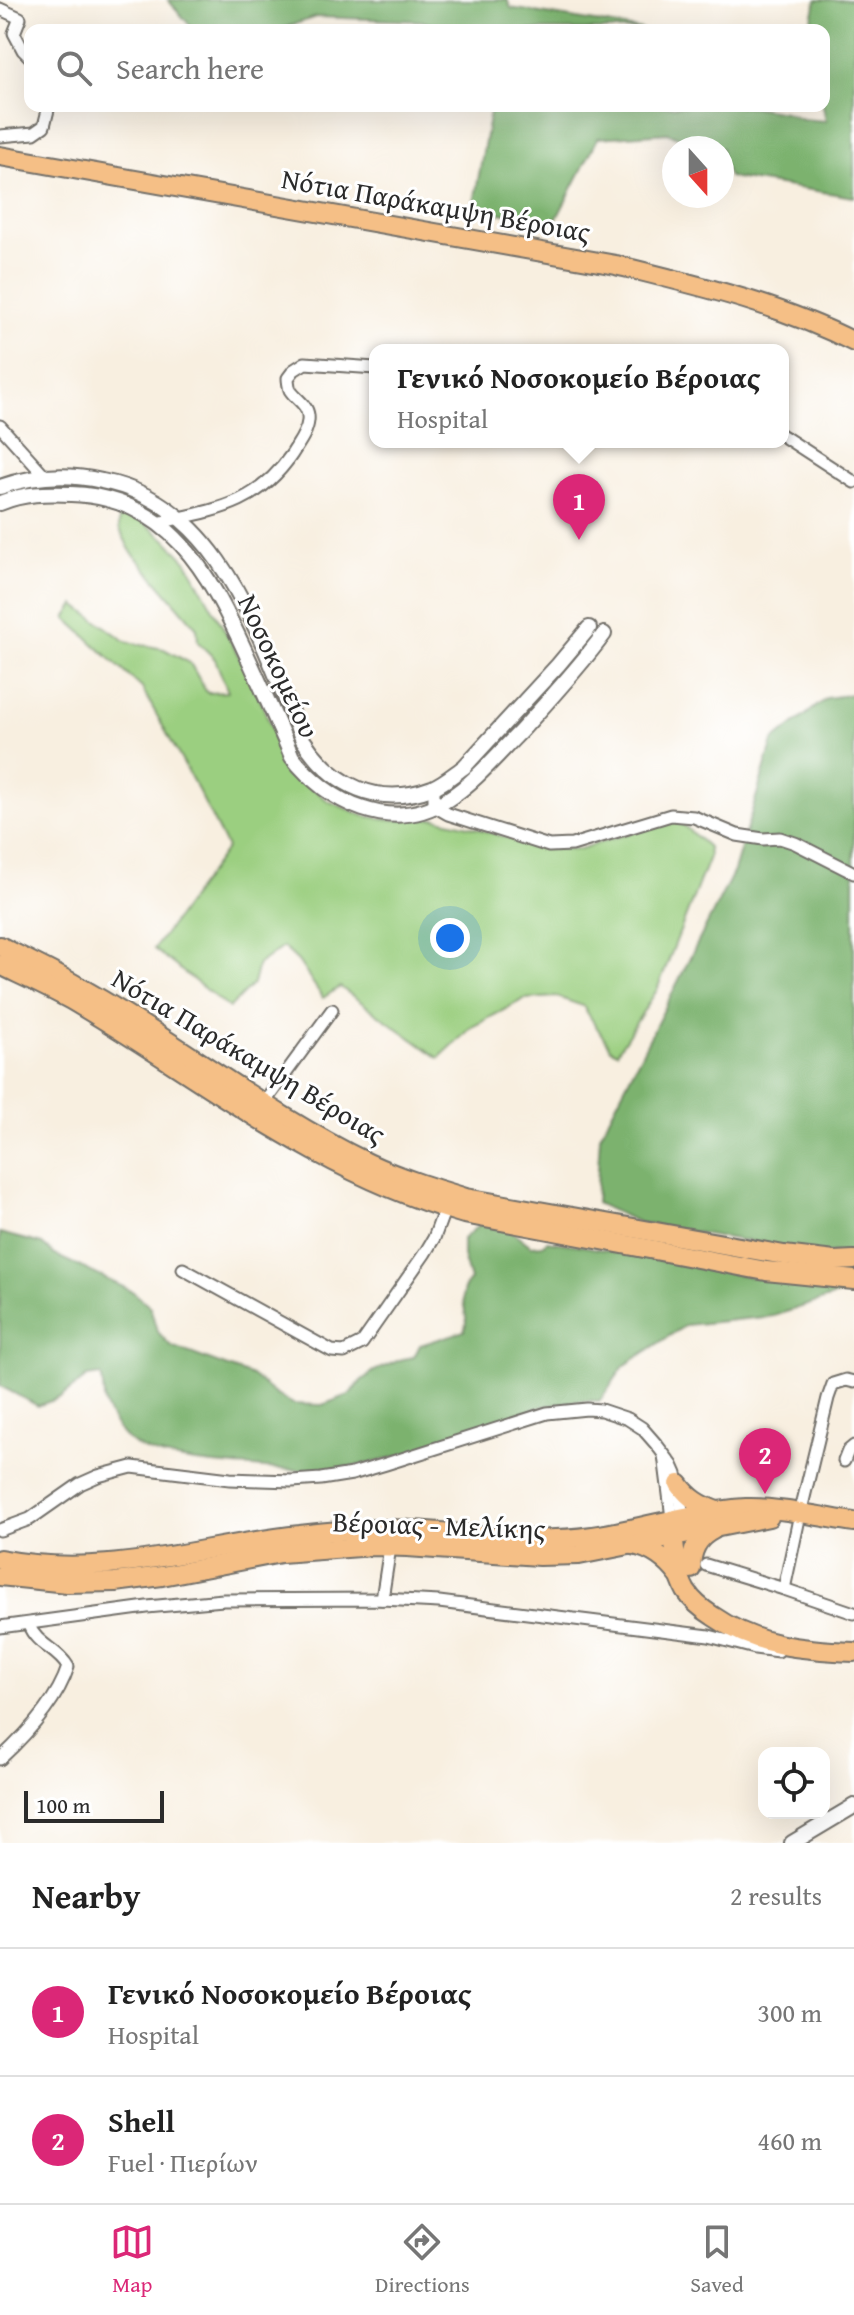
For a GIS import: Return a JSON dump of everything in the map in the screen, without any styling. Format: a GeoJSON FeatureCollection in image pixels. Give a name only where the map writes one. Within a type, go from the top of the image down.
{"type":"FeatureCollection","features":[{"type":"Feature","properties":{"kind":"main road","name":"Νότια Παράκαμψη Βέροιας"},"geometry":{"type":"LineString","coordinates":[[0,156],[616,265],[711,288],[770,307],[854,342]]}},
{"type":"Feature","properties":{"kind":"main road","name":"Νότια Παράκαμψη Βέροιας"},"geometry":{"type":"LineString","coordinates":[[0,946],[77,985],[264,1103],[368,1163],[426,1186],[466,1198],[784,1255],[834,1261],[854,1260]]}},
{"type":"Feature","properties":{"kind":"main road","name":"Νότια Παράκαμψη Βέροιας"},"geometry":{"type":"LineString","coordinates":[[0,965],[67,998],[248,1113],[354,1173],[423,1202],[766,1271],[854,1280]]}},
{"type":"Feature","properties":{"kind":"main road"},"geometry":{"type":"LineString","coordinates":[[679,1484],[685,1493],[717,1519]]}},
{"type":"Feature","properties":{"kind":"main road"},"geometry":{"type":"LineString","coordinates":[[693,1571],[678,1526],[756,1508],[854,1522]]}},
{"type":"Feature","properties":{"kind":"main road"},"geometry":{"type":"LineString","coordinates":[[717,1519],[696,1544],[691,1557],[693,1571],[685,1589],[692,1600],[709,1614],[758,1639],[804,1650],[854,1652]]}},
{"type":"Feature","properties":{"kind":"main road","name":"Βέροιας - Μελίκης"},"geometry":{"type":"LineString","coordinates":[[0,1576],[67,1583],[115,1582],[281,1553],[341,1548],[392,1538],[557,1539],[678,1526]]}},
{"type":"Feature","properties":{"kind":"main road","name":"Βέροιας - Μελίκης"},"geometry":{"type":"LineString","coordinates":[[0,1559],[66,1567],[113,1565],[276,1537],[341,1531],[548,1556],[590,1553],[633,1545],[678,1526]]}},
{"type":"Feature","properties":{"kind":"main road"},"geometry":{"type":"LineString","coordinates":[[633,1545],[693,1571]]}},
{"type":"Feature","properties":{"kind":"street"},"geometry":{"type":"LineString","coordinates":[[0,9],[20,18],[14,33],[24,51]]}},
{"type":"Feature","properties":{"kind":"street"},"geometry":{"type":"LineString","coordinates":[[0,136],[34,133],[44,126],[48,112]]}},
{"type":"Feature","properties":{"kind":"street"},"geometry":{"type":"LineString","coordinates":[[157,523],[235,504],[260,489],[285,465],[304,436],[309,419],[305,405],[290,389],[288,378],[294,370],[305,363],[369,368]]}},
{"type":"Feature","properties":{"kind":"street"},"geometry":{"type":"LineString","coordinates":[[0,426],[45,476]]}},
{"type":"Feature","properties":{"kind":"street"},"geometry":{"type":"LineString","coordinates":[[789,440],[854,482]]}},
{"type":"Feature","properties":{"kind":"street","name":"Νοσοκομείου"},"geometry":{"type":"LineString","coordinates":[[0,487],[45,476],[91,478],[118,484],[159,503],[177,518],[208,546],[241,597],[303,740],[342,782],[362,791],[401,794],[434,787],[464,767],[558,665],[597,631],[579,667],[468,785],[434,806],[388,815],[368,811],[333,796],[305,774],[292,757],[216,591],[200,565],[157,523],[111,499],[85,494],[37,493],[0,503]]}},
{"type":"Feature","properties":{"kind":"street"},"geometry":{"type":"LineString","coordinates":[[434,787],[434,806],[448,814],[549,846],[572,845],[671,815],[694,817],[737,835],[780,838],[795,843],[854,873]]}},
{"type":"Feature","properties":{"kind":"street"},"geometry":{"type":"LineString","coordinates":[[264,1103],[332,1010]]}},
{"type":"Feature","properties":{"kind":"street"},"geometry":{"type":"LineString","coordinates":[[183,1269],[332,1351],[344,1352],[362,1343],[425,1253],[445,1208]]}},
{"type":"Feature","properties":{"kind":"street"},"geometry":{"type":"LineString","coordinates":[[784,1589],[796,1514],[828,1398],[833,1384],[850,1381]]}},
{"type":"Feature","properties":{"kind":"street"},"geometry":{"type":"LineString","coordinates":[[0,1530],[30,1519],[80,1484],[132,1467],[230,1479],[321,1479],[352,1474],[520,1420],[570,1409],[601,1410],[628,1419],[642,1428],[672,1465],[679,1484],[678,1526]]}},
{"type":"Feature","properties":{"kind":"street"},"geometry":{"type":"LineString","coordinates":[[844,1461],[854,1446]]}},
{"type":"Feature","properties":{"kind":"street"},"geometry":{"type":"LineString","coordinates":[[664,1454],[678,1526]]}},
{"type":"Feature","properties":{"kind":"street"},"geometry":{"type":"LineString","coordinates":[[382,1599],[392,1538]]}},
{"type":"Feature","properties":{"kind":"street"},"geometry":{"type":"LineString","coordinates":[[693,1571],[784,1589],[854,1613]]}},
{"type":"Feature","properties":{"kind":"street"},"geometry":{"type":"LineString","coordinates":[[0,1627],[223,1600],[382,1599],[439,1602],[709,1636],[776,1651],[804,1650]]}},
{"type":"Feature","properties":{"kind":"street"},"geometry":{"type":"LineString","coordinates":[[0,1759],[34,1723],[57,1692],[68,1667],[61,1657],[33,1636],[29,1625]]}},
{"type":"Feature","properties":{"kind":"street"},"geometry":{"type":"LineString","coordinates":[[792,1843],[854,1806]]}},
{"type":"Feature","properties":{"kind":"green space"},"geometry":{"type":"Polygon","coordinates":[[[168,0],[507,0],[511,8],[607,24],[429,24],[422,21],[316,17],[295,24],[189,24],[168,0]]]}},
{"type":"Feature","properties":{"kind":"green space"},"geometry":{"type":"Polygon","coordinates":[[[816,0],[854,0],[854,197],[734,178],[734,136],[676,136],[668,133],[598,138],[555,222],[473,209],[490,112],[785,112],[802,119],[826,121],[824,112],[830,112],[830,24],[811,24],[816,0]]]}},
{"type":"Feature","properties":{"kind":"green space"},"geometry":{"type":"Polygon","coordinates":[[[133,514],[165,539],[187,562],[252,680],[285,760],[328,801],[364,816],[395,820],[435,818],[544,849],[580,849],[670,820],[681,823],[708,847],[709,857],[657,990],[617,1052],[611,1049],[583,1006],[557,997],[524,999],[472,1027],[439,1058],[340,987],[323,998],[298,961],[283,947],[258,964],[253,984],[229,1008],[154,949],[227,848],[142,688],[66,618],[75,605],[127,642],[164,649],[190,663],[207,693],[228,692],[215,659],[198,642],[197,628],[130,550],[119,528],[119,516],[133,514]]]}},
{"type":"Feature","properties":{"kind":"green space"},"geometry":{"type":"Polygon","coordinates":[[[854,694],[854,1252],[823,1254],[640,1223],[596,1203],[600,1136],[734,871],[773,741],[827,698],[854,694]]]}},
{"type":"Feature","properties":{"kind":"green space"},"geometry":{"type":"Polygon","coordinates":[[[480,1224],[513,1232],[531,1246],[547,1241],[577,1245],[790,1284],[853,1290],[774,1316],[686,1325],[624,1366],[600,1401],[547,1406],[496,1421],[422,1449],[344,1468],[307,1470],[193,1462],[140,1448],[121,1433],[109,1414],[101,1375],[87,1377],[61,1397],[38,1406],[0,1386],[0,1233],[42,1244],[55,1255],[132,1291],[150,1306],[157,1331],[171,1346],[252,1376],[293,1404],[322,1405],[349,1395],[374,1371],[414,1357],[420,1345],[464,1331],[463,1293],[470,1280],[463,1256],[463,1239],[480,1224]]]}},
{"type":"Feature","properties":{"kind":"place","name":"Γενικό Νοσοκομείο Βέροιας"},"geometry":{"type":"Point","coordinates":[579,540]}},
{"type":"Feature","properties":{"kind":"place","name":"Shell"},"geometry":{"type":"Point","coordinates":[765,1494]}}]}
